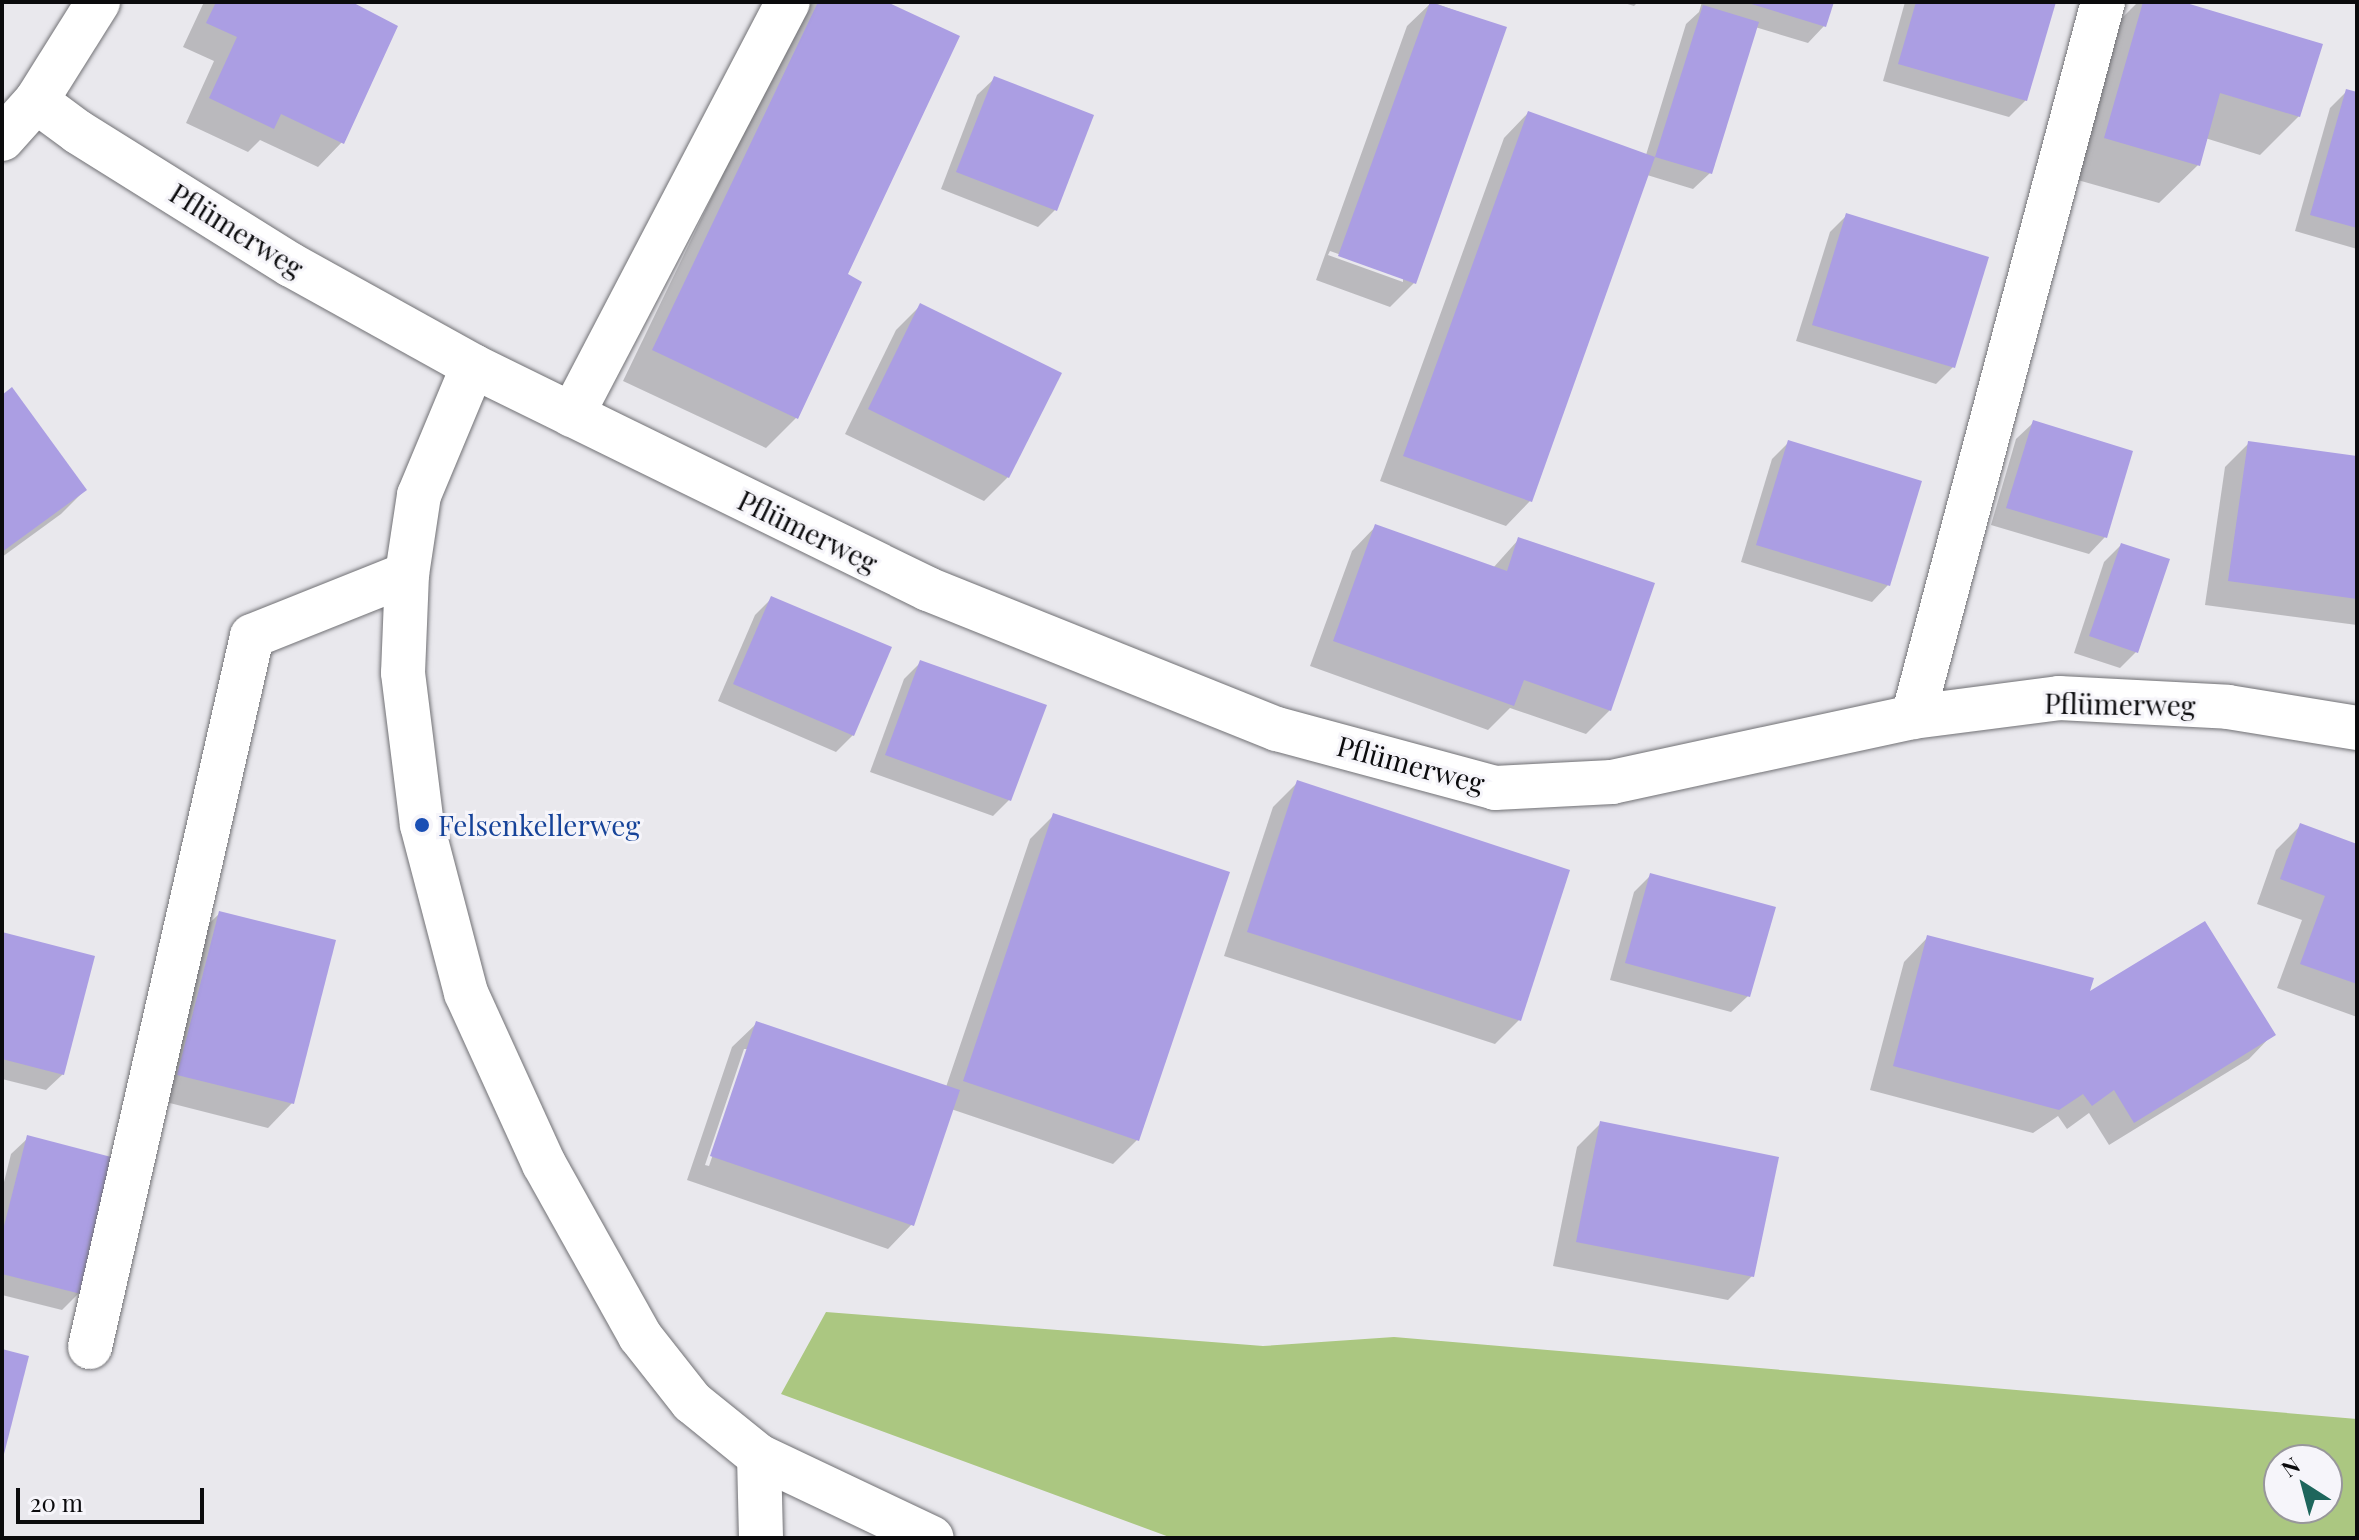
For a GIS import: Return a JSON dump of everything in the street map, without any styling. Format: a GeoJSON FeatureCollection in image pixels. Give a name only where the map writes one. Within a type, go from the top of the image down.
{"type":"FeatureCollection","features":[{"type":"Feature","properties":{"kind":"street"},"geometry":{"type":"LineString","coordinates":[[2,139],[36,101],[98,2]]}},
{"type":"Feature","properties":{"kind":"street"},"geometry":{"type":"LineString","coordinates":[[572,415],[788,2]]}},
{"type":"Feature","properties":{"kind":"street"},"geometry":{"type":"LineString","coordinates":[[1913,717],[2103,2]]}},
{"type":"Feature","properties":{"kind":"street","name":"Pflümerweg"},"geometry":{"type":"LineString","coordinates":[[36,101],[78,132],[291,265],[473,366],[928,589],[1277,729],[1495,788],[1612,782],[1913,717],[2059,698],[2228,707],[2357,728]]}},
{"type":"Feature","properties":{"kind":"street"},"geometry":{"type":"LineString","coordinates":[[473,366],[419,495],[407,574],[403,673],[422,825],[466,993],[544,1164],[640,1336],[692,1402],[759,1456],[932,1538]]}},
{"type":"Feature","properties":{"kind":"street"},"geometry":{"type":"LineString","coordinates":[[90,1347],[252,636],[407,574]]}},
{"type":"Feature","properties":{"kind":"street"},"geometry":{"type":"LineString","coordinates":[[759,1456],[761,1538]]}},
{"type":"Feature","properties":{"kind":"green space"},"geometry":{"type":"Polygon","coordinates":[[[826,1312],[1263,1346],[1394,1337],[2357,1419],[2357,1538],[1172,1538],[781,1394],[826,1312]]]}},
{"type":"Feature","properties":{"kind":"building"},"geometry":{"type":"Polygon","coordinates":[[[216,2],[352,2],[398,26],[344,144],[281,114],[274,129],[209,98],[237,37],[206,23],[216,2]]]}},
{"type":"Feature","properties":{"kind":"building"},"geometry":{"type":"Polygon","coordinates":[[[818,2],[887,2],[960,36],[848,274],[862,282],[798,419],[652,350],[818,2]]]}},
{"type":"Feature","properties":{"kind":"building"},"geometry":{"type":"Polygon","coordinates":[[[1430,2],[1507,27],[1416,284],[1338,256],[1430,2]]]}},
{"type":"Feature","properties":{"kind":"building"},"geometry":{"type":"Polygon","coordinates":[[[1745,2],[1834,2],[1826,27],[1745,2]]]}},
{"type":"Feature","properties":{"kind":"building"},"geometry":{"type":"Polygon","coordinates":[[[1916,2],[2056,2],[2027,101],[1898,64],[1916,2]]]}},
{"type":"Feature","properties":{"kind":"building"},"geometry":{"type":"Polygon","coordinates":[[[2143,2],[2183,2],[2323,44],[2300,117],[2220,93],[2200,166],[2104,138],[2143,2]]]}},
{"type":"Feature","properties":{"kind":"building"},"geometry":{"type":"Polygon","coordinates":[[[1703,5],[1759,22],[1712,174],[1655,157],[1703,5]]]}},
{"type":"Feature","properties":{"kind":"building"},"geometry":{"type":"Polygon","coordinates":[[[994,76],[1094,115],[1057,211],[956,172],[994,76]]]}},
{"type":"Feature","properties":{"kind":"building"},"geometry":{"type":"Polygon","coordinates":[[[2346,89],[2357,92],[2357,228],[2310,215],[2346,89]]]}},
{"type":"Feature","properties":{"kind":"building"},"geometry":{"type":"Polygon","coordinates":[[[1528,111],[1655,157],[1532,502],[1403,456],[1528,111]]]}},
{"type":"Feature","properties":{"kind":"building"},"geometry":{"type":"Polygon","coordinates":[[[1846,213],[1989,257],[1955,368],[1812,325],[1846,213]]]}},
{"type":"Feature","properties":{"kind":"building"},"geometry":{"type":"Polygon","coordinates":[[[920,303],[1062,373],[1009,478],[868,409],[920,303]]]}},
{"type":"Feature","properties":{"kind":"building"},"geometry":{"type":"Polygon","coordinates":[[[12,387],[87,490],[2,552],[2,395],[12,387]]]}},
{"type":"Feature","properties":{"kind":"building"},"geometry":{"type":"Polygon","coordinates":[[[2033,420],[2133,451],[2107,538],[2006,508],[2033,420]]]}},
{"type":"Feature","properties":{"kind":"building"},"geometry":{"type":"Polygon","coordinates":[[[1788,440],[1922,481],[1890,586],[1756,545],[1788,440]]]}},
{"type":"Feature","properties":{"kind":"building"},"geometry":{"type":"Polygon","coordinates":[[[2248,441],[2357,456],[2357,599],[2228,581],[2248,441]]]}},
{"type":"Feature","properties":{"kind":"building"},"geometry":{"type":"Polygon","coordinates":[[[1375,524],[1507,571],[1518,537],[1655,583],[1611,711],[1524,680],[1514,706],[1333,641],[1375,524]]]}},
{"type":"Feature","properties":{"kind":"building"},"geometry":{"type":"Polygon","coordinates":[[[2121,543],[2170,559],[2138,653],[2089,636],[2121,543]]]}},
{"type":"Feature","properties":{"kind":"building"},"geometry":{"type":"Polygon","coordinates":[[[771,596],[892,647],[854,736],[733,684],[771,596]]]}},
{"type":"Feature","properties":{"kind":"building"},"geometry":{"type":"Polygon","coordinates":[[[920,660],[1047,705],[1011,801],[885,755],[920,660]]]}},
{"type":"Feature","properties":{"kind":"building"},"geometry":{"type":"Polygon","coordinates":[[[1297,780],[1570,870],[1521,1021],[1247,932],[1297,780]]]}},
{"type":"Feature","properties":{"kind":"building"},"geometry":{"type":"Polygon","coordinates":[[[1053,813],[1230,872],[1139,1141],[963,1081],[1053,813]]]}},
{"type":"Feature","properties":{"kind":"building"},"geometry":{"type":"Polygon","coordinates":[[[2300,823],[2357,844],[2357,984],[2300,964],[2325,896],[2280,879],[2300,823]]]}},
{"type":"Feature","properties":{"kind":"building"},"geometry":{"type":"Polygon","coordinates":[[[1650,873],[1776,907],[1750,997],[1625,963],[1650,873]]]}},
{"type":"Feature","properties":{"kind":"building"},"geometry":{"type":"Polygon","coordinates":[[[219,911],[336,940],[294,1104],[177,1075],[219,911]]]}},
{"type":"Feature","properties":{"kind":"building"},"geometry":{"type":"Polygon","coordinates":[[[2205,921],[2276,1035],[2134,1123],[2114,1090],[2092,1106],[2083,1094],[2059,1110],[1893,1066],[1927,935],[2094,978],[2090,991],[2205,921]]]}},
{"type":"Feature","properties":{"kind":"building"},"geometry":{"type":"Polygon","coordinates":[[[2,932],[95,956],[64,1075],[2,1059],[2,932]]]}},
{"type":"Feature","properties":{"kind":"building"},"geometry":{"type":"Polygon","coordinates":[[[756,1021],[960,1090],[914,1226],[710,1156],[756,1021]]]}},
{"type":"Feature","properties":{"kind":"building"},"geometry":{"type":"Polygon","coordinates":[[[1600,1121],[1779,1157],[1754,1277],[1576,1242],[1600,1121]]]}},
{"type":"Feature","properties":{"kind":"building"},"geometry":{"type":"Polygon","coordinates":[[[27,1135],[115,1158],[81,1294],[2,1274],[2,1234],[27,1135]]]}},
{"type":"Feature","properties":{"kind":"building"},"geometry":{"type":"Polygon","coordinates":[[[2,1349],[29,1356],[3,1458],[2,1458],[2,1349]]]}},
{"type":"Feature","properties":{"kind":"place","name":"Felsenkellerweg"},"geometry":{"type":"Point","coordinates":[422,825]}}]}
